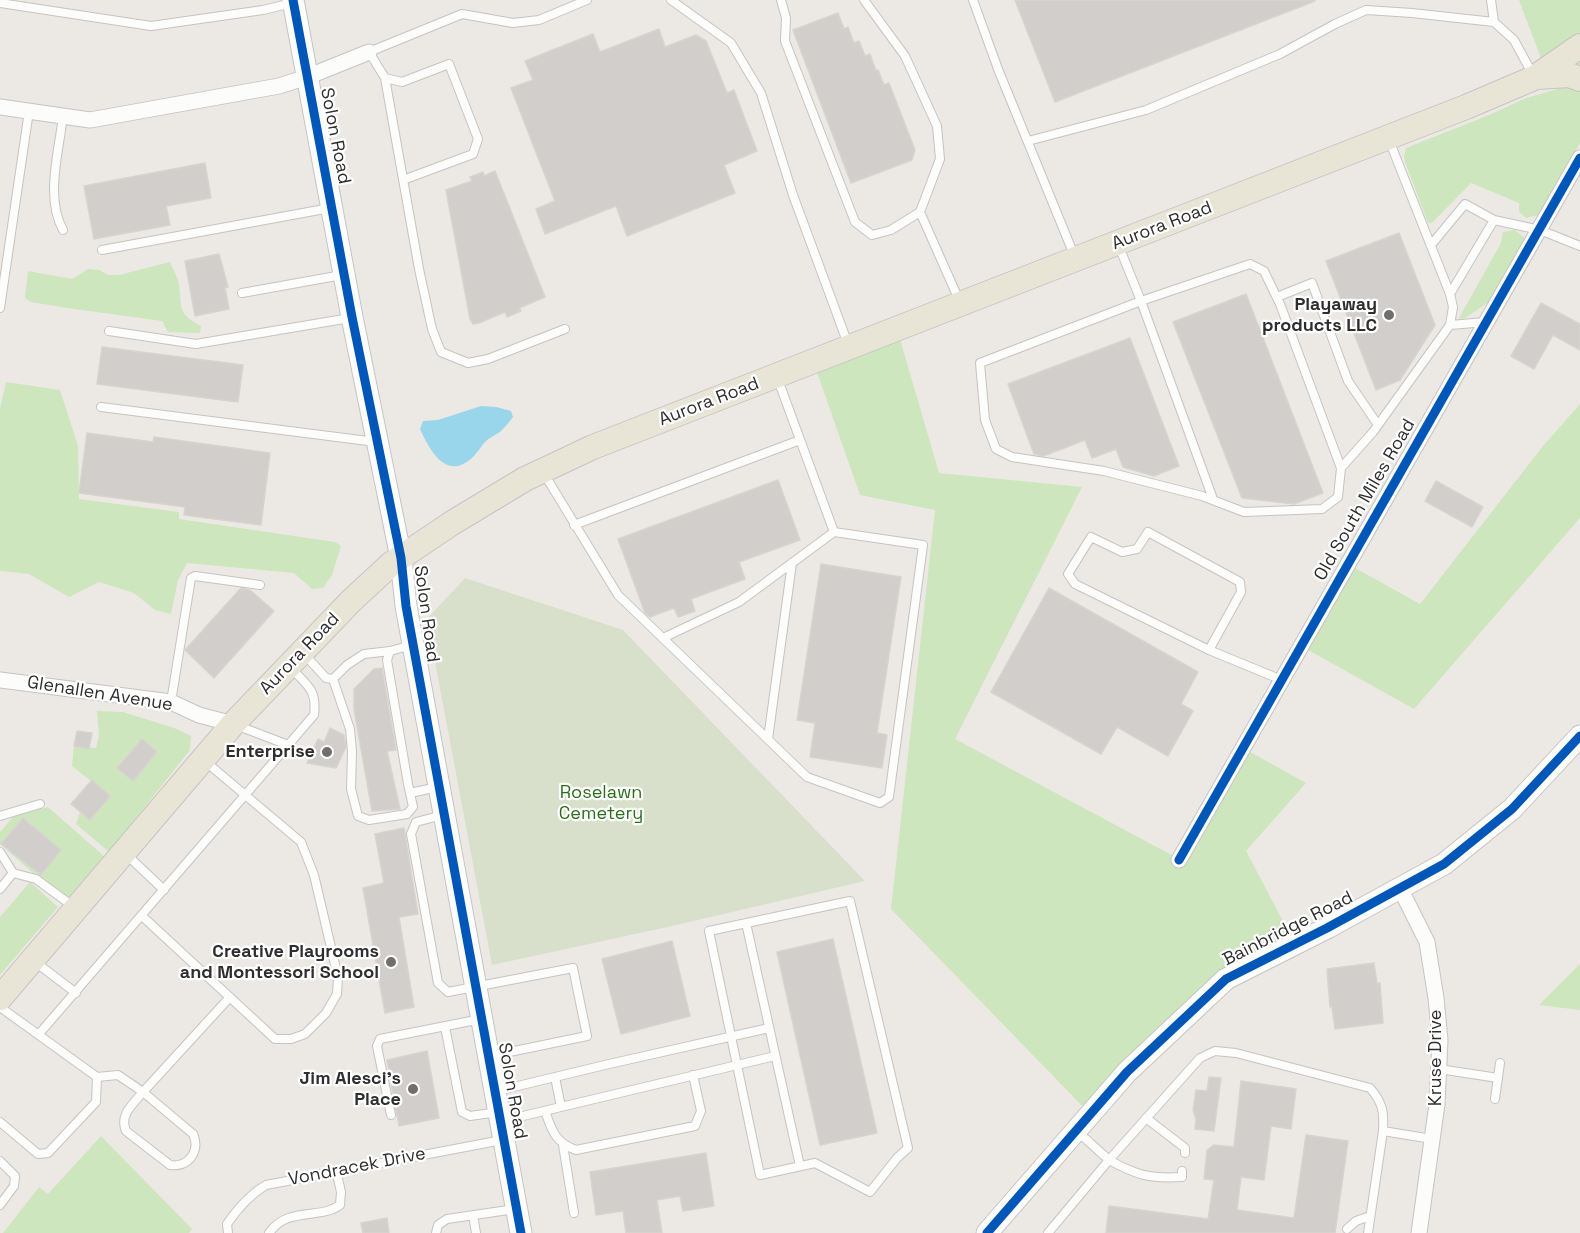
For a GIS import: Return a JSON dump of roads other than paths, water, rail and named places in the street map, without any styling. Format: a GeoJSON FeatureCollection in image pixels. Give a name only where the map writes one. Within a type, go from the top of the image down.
{"type":"FeatureCollection","features":[{"type":"Feature","properties":{"kind":"main road","name":"Aurora Road"},"geometry":{"type":"LineString","coordinates":[[0,999],[202,759],[351,601],[391,564],[525,479],[593,447],[1388,138],[1534,78],[1580,46]]}},
{"type":"Feature","properties":{"kind":"main road"},"geometry":{"type":"LineString","coordinates":[[1534,78],[1569,75],[1580,79]]}},
{"type":"Feature","properties":{"kind":"street","name":"Solon Road"},"geometry":{"type":"LineString","coordinates":[[294,1],[352,317],[401,558],[406,606],[521,1233]]}},
{"type":"Feature","properties":{"kind":"street"},"geometry":{"type":"LineString","coordinates":[[0,106],[90,120],[279,86],[369,52]]}},
{"type":"Feature","properties":{"kind":"street","name":"Old South Miles Road"},"geometry":{"type":"LineString","coordinates":[[1179,860],[1580,159]]}},
{"type":"Feature","properties":{"kind":"street","name":"Glenallen Avenue"},"geometry":{"type":"LineString","coordinates":[[0,680],[171,702],[200,715],[233,724]]}},
{"type":"Feature","properties":{"kind":"street","name":"Bainbridge Road"},"geometry":{"type":"LineString","coordinates":[[987,1233],[1127,1072],[1226,979],[1327,928],[1444,864],[1512,809],[1580,736]]}},
{"type":"Feature","properties":{"kind":"street","name":"Kruse Drive"},"geometry":{"type":"LineString","coordinates":[[1400,888],[1427,942],[1440,1040],[1437,1104],[1419,1233]]}},
{"type":"Feature","properties":{"kind":"lane"},"geometry":{"type":"LineString","coordinates":[[565,329],[488,359],[468,363],[441,352],[432,329],[385,78],[369,52],[462,14],[513,23],[522,22],[539,20],[587,0]]}},
{"type":"Feature","properties":{"kind":"lane"},"geometry":{"type":"LineString","coordinates":[[671,0],[731,43],[761,93],[793,195],[850,347]]}},
{"type":"Feature","properties":{"kind":"lane"},"geometry":{"type":"LineString","coordinates":[[781,0],[786,18],[785,41],[855,222],[872,235],[891,230],[920,212],[940,159],[937,126],[905,56],[864,0]]}},
{"type":"Feature","properties":{"kind":"lane"},"geometry":{"type":"LineString","coordinates":[[974,0],[998,69],[1076,259]]}},
{"type":"Feature","properties":{"kind":"lane"},"geometry":{"type":"LineString","coordinates":[[1491,0],[1494,22]]}},
{"type":"Feature","properties":{"kind":"lane"},"geometry":{"type":"LineString","coordinates":[[0,3],[151,26],[263,10],[294,1]]}},
{"type":"Feature","properties":{"kind":"lane"},"geometry":{"type":"LineString","coordinates":[[1028,141],[1146,110],[1281,54],[1335,24],[1366,10],[1494,22],[1514,40],[1534,78]]}},
{"type":"Feature","properties":{"kind":"lane"},"geometry":{"type":"LineString","coordinates":[[385,78],[402,82],[449,64],[478,140],[473,154],[403,180]]}},
{"type":"Feature","properties":{"kind":"lane"},"geometry":{"type":"LineString","coordinates":[[0,308],[29,111]]}},
{"type":"Feature","properties":{"kind":"lane"},"geometry":{"type":"LineString","coordinates":[[63,116],[54,199],[56,219],[63,230]]}},
{"type":"Feature","properties":{"kind":"lane"},"geometry":{"type":"LineString","coordinates":[[1341,468],[1378,425],[1450,325],[1453,307],[1450,294],[1388,138]]}},
{"type":"Feature","properties":{"kind":"lane"},"geometry":{"type":"LineString","coordinates":[[1431,245],[1465,204],[1494,220],[1540,230],[1580,246]]}},
{"type":"Feature","properties":{"kind":"lane"},"geometry":{"type":"LineString","coordinates":[[102,250],[331,207]]}},
{"type":"Feature","properties":{"kind":"lane"},"geometry":{"type":"LineString","coordinates":[[920,212],[961,304]]}},
{"type":"Feature","properties":{"kind":"lane"},"geometry":{"type":"LineString","coordinates":[[1450,294],[1494,220]]}},
{"type":"Feature","properties":{"kind":"lane"},"geometry":{"type":"LineString","coordinates":[[1117,243],[1141,301],[1213,499]]}},
{"type":"Feature","properties":{"kind":"lane"},"geometry":{"type":"LineString","coordinates":[[1250,264],[1264,271],[1277,297],[1341,468],[1338,496],[1322,508],[1244,512],[1213,499],[1104,471],[1012,457],[996,449],[985,420],[980,363],[1141,301],[1250,264]]}},
{"type":"Feature","properties":{"kind":"lane"},"geometry":{"type":"LineString","coordinates":[[243,293],[344,275]]}},
{"type":"Feature","properties":{"kind":"lane"},"geometry":{"type":"LineString","coordinates":[[1277,297],[1312,283],[1348,381],[1378,425]]}},
{"type":"Feature","properties":{"kind":"lane"},"geometry":{"type":"LineString","coordinates":[[109,331],[196,344],[352,317]]}},
{"type":"Feature","properties":{"kind":"lane"},"geometry":{"type":"LineString","coordinates":[[1450,325],[1486,322]]}},
{"type":"Feature","properties":{"kind":"lane"},"geometry":{"type":"LineString","coordinates":[[777,376],[834,532]]}},
{"type":"Feature","properties":{"kind":"lane"},"geometry":{"type":"LineString","coordinates":[[101,407],[378,442]]}},
{"type":"Feature","properties":{"kind":"lane"},"geometry":{"type":"LineString","coordinates":[[574,525],[800,440]]}},
{"type":"Feature","properties":{"kind":"lane"},"geometry":{"type":"LineString","coordinates":[[542,471],[618,595],[807,777],[880,803],[889,797],[923,545],[834,532],[739,602],[663,638]]}},
{"type":"Feature","properties":{"kind":"lane"},"geometry":{"type":"LineString","coordinates":[[1209,650],[1241,592],[1240,582],[1148,532],[1137,549],[1122,552],[1091,537],[1068,574],[1075,584],[1209,650],[1282,680]]}},
{"type":"Feature","properties":{"kind":"lane"},"geometry":{"type":"LineString","coordinates":[[768,739],[792,563]]}},
{"type":"Feature","properties":{"kind":"lane"},"geometry":{"type":"LineString","coordinates":[[171,702],[191,578],[195,576],[260,585]]}},
{"type":"Feature","properties":{"kind":"lane"},"geometry":{"type":"LineString","coordinates":[[333,679],[347,665],[364,654],[413,645]]}},
{"type":"Feature","properties":{"kind":"lane"},"geometry":{"type":"LineString","coordinates":[[333,679],[350,729],[351,789],[358,816],[369,820],[407,814],[413,807],[387,660],[390,651]]}},
{"type":"Feature","properties":{"kind":"lane"},"geometry":{"type":"LineString","coordinates":[[296,659],[326,678],[333,679]]}},
{"type":"Feature","properties":{"kind":"lane"},"geometry":{"type":"LineString","coordinates":[[39,1034],[314,715],[315,700],[296,659]]}},
{"type":"Feature","properties":{"kind":"lane"},"geometry":{"type":"LineString","coordinates":[[233,724],[288,745]]}},
{"type":"Feature","properties":{"kind":"lane"},"geometry":{"type":"LineString","coordinates":[[142,916],[275,1039],[291,1039],[305,1034],[326,1014],[338,994],[338,977],[316,886],[301,842],[202,759]]}},
{"type":"Feature","properties":{"kind":"lane"},"geometry":{"type":"LineString","coordinates":[[410,793],[439,787]]}},
{"type":"Feature","properties":{"kind":"lane"},"geometry":{"type":"LineString","coordinates":[[0,816],[40,804]]}},
{"type":"Feature","properties":{"kind":"lane"},"geometry":{"type":"LineString","coordinates":[[444,815],[416,822],[411,834],[438,982],[448,992],[573,968],[587,1036],[488,1056]]}},
{"type":"Feature","properties":{"kind":"lane"},"geometry":{"type":"LineString","coordinates":[[0,852],[13,873],[36,879],[76,908]]}},
{"type":"Feature","properties":{"kind":"lane"},"geometry":{"type":"LineString","coordinates":[[124,852],[164,890]]}},
{"type":"Feature","properties":{"kind":"lane"},"geometry":{"type":"LineString","coordinates":[[0,889],[13,873]]}},
{"type":"Feature","properties":{"kind":"lane"},"geometry":{"type":"LineString","coordinates":[[850,900],[908,1148],[870,1192],[815,1163],[760,1175],[709,931],[746,923],[850,900]]}},
{"type":"Feature","properties":{"kind":"lane"},"geometry":{"type":"LineString","coordinates":[[746,923],[800,1166]]}},
{"type":"Feature","properties":{"kind":"lane"},"geometry":{"type":"LineString","coordinates":[[32,960],[76,993]]}},
{"type":"Feature","properties":{"kind":"lane"},"geometry":{"type":"LineString","coordinates":[[0,999],[39,1034],[97,1077],[118,1075],[143,1092],[193,1134],[196,1149],[187,1161],[176,1166],[170,1165],[126,1131],[123,1124],[124,1116],[143,1092],[230,997]]}},
{"type":"Feature","properties":{"kind":"lane"},"geometry":{"type":"LineString","coordinates":[[391,1115],[377,1046],[380,1039],[482,1019]]}},
{"type":"Feature","properties":{"kind":"lane"},"geometry":{"type":"LineString","coordinates":[[445,1027],[462,1112],[470,1116],[500,1116],[544,1111],[775,1056]]}},
{"type":"Feature","properties":{"kind":"lane"},"geometry":{"type":"LineString","coordinates":[[500,1116],[555,1077],[769,1028]]}},
{"type":"Feature","properties":{"kind":"lane"},"geometry":{"type":"LineString","coordinates":[[1048,1233],[1109,1160],[1200,1058],[1215,1051],[1236,1053],[1370,1088],[1380,1099],[1384,1116],[1383,1131],[1368,1233]]}},
{"type":"Feature","properties":{"kind":"lane"},"geometry":{"type":"LineString","coordinates":[[1495,1099],[1500,1063]]}},
{"type":"Feature","properties":{"kind":"lane"},"geometry":{"type":"LineString","coordinates":[[1438,1069],[1498,1078]]}},
{"type":"Feature","properties":{"kind":"lane"},"geometry":{"type":"LineString","coordinates":[[563,1145],[576,1150],[695,1126],[701,1111],[693,1075]]}},
{"type":"Feature","properties":{"kind":"lane"},"geometry":{"type":"LineString","coordinates":[[0,1122],[38,1154],[48,1153],[96,1102],[97,1077]]}},
{"type":"Feature","properties":{"kind":"lane"},"geometry":{"type":"LineString","coordinates":[[555,1077],[561,1107]]}},
{"type":"Feature","properties":{"kind":"lane"},"geometry":{"type":"LineString","coordinates":[[544,1111],[553,1132],[563,1145],[574,1213]]}},
{"type":"Feature","properties":{"kind":"lane","name":"Vondracek Drive"},"geometry":{"type":"LineString","coordinates":[[228,1233],[227,1224],[246,1199],[266,1185],[336,1170],[500,1116]]}},
{"type":"Feature","properties":{"kind":"lane"},"geometry":{"type":"LineString","coordinates":[[1146,1118],[1185,1148],[1185,1153]]}},
{"type":"Feature","properties":{"kind":"lane"},"geometry":{"type":"LineString","coordinates":[[1076,1130],[1109,1160],[1130,1172],[1158,1178],[1182,1176],[1182,1171]]}},
{"type":"Feature","properties":{"kind":"lane"},"geometry":{"type":"LineString","coordinates":[[1383,1131],[1432,1139]]}},
{"type":"Feature","properties":{"kind":"lane"},"geometry":{"type":"LineString","coordinates":[[0,1161],[15,1176],[14,1186],[0,1204]]}},
{"type":"Feature","properties":{"kind":"lane"},"geometry":{"type":"LineString","coordinates":[[269,1233],[289,1218],[306,1213],[334,1210],[340,1205],[341,1192],[336,1170]]}},
{"type":"Feature","properties":{"kind":"lane"},"geometry":{"type":"LineString","coordinates":[[436,1233],[438,1225],[447,1219],[516,1208]]}},
{"type":"Feature","properties":{"kind":"lane"},"geometry":{"type":"LineString","coordinates":[[473,1215],[476,1233]]}},
{"type":"Feature","properties":{"kind":"lane"},"geometry":{"type":"LineString","coordinates":[[1347,1229],[1356,1221],[1370,1216]]}},
{"type":"Feature","properties":{"kind":"water"},"geometry":{"type":"Polygon","coordinates":[[[481,406],[511,411],[513,417],[464,464],[447,465],[440,461],[420,429],[423,421],[438,420],[481,406]]]}},
{"type":"Feature","properties":{"kind":"place","name":"Playaway products LLC"},"geometry":{"type":"Point","coordinates":[1389,315]}},
{"type":"Feature","properties":{"kind":"place","name":"Enterprise"},"geometry":{"type":"Point","coordinates":[327,752]}},
{"type":"Feature","properties":{"kind":"place","name":"Creative Playrooms and Montessori School"},"geometry":{"type":"Point","coordinates":[391,962]}},
{"type":"Feature","properties":{"kind":"place","name":"Jim Alesci's Place"},"geometry":{"type":"Point","coordinates":[413,1089]}},
{"type":"Feature","properties":{"kind":"park label","name":"Roselawn Cemetery"},"geometry":{"type":"Point","coordinates":[601,803]}}]}
